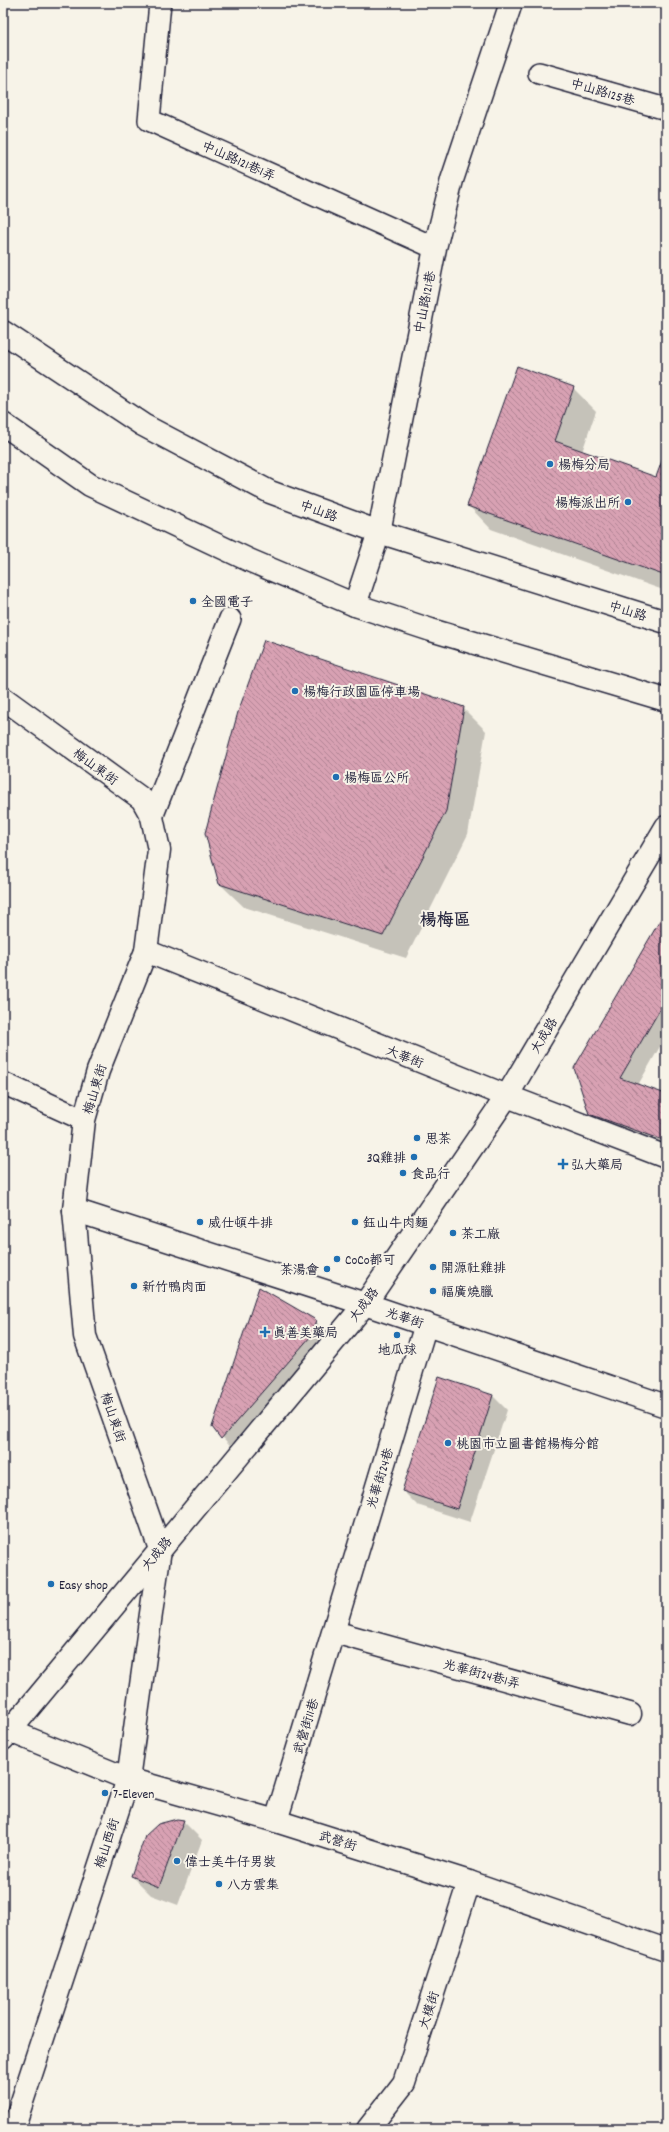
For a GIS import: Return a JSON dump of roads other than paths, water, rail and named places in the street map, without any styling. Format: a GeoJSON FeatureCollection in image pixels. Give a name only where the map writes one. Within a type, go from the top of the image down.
{"type":"FeatureCollection","features":[{"type":"Feature","properties":{"kind":"street","name":"中山路121巷"},"geometry":{"type":"LineString","coordinates":[[355,605],[379,532],[435,248],[452,180],[511,3]]}},
{"type":"Feature","properties":{"kind":"street","name":"中山路"},"geometry":{"type":"LineString","coordinates":[[3,332],[143,425],[270,492],[379,532],[666,622]]}},
{"type":"Feature","properties":{"kind":"street"},"geometry":{"type":"LineString","coordinates":[[3,424],[90,484],[251,561],[355,605],[432,630],[666,700]]}},
{"type":"Feature","properties":{"kind":"street","name":"梅山東街"},"geometry":{"type":"LineString","coordinates":[[3,698],[142,799],[152,817],[159,850],[146,951],[98,1070],[84,1120],[74,1210],[85,1336],[160,1549]]}},
{"type":"Feature","properties":{"kind":"street","name":"大成路"},"geometry":{"type":"LineString","coordinates":[[5,1732],[365,1304],[507,1096],[666,827]]}},
{"type":"Feature","properties":{"kind":"street","name":"大華街"},"geometry":{"type":"LineString","coordinates":[[146,951],[507,1096],[666,1157]]}},
{"type":"Feature","properties":{"kind":"street","name":"光華街"},"geometry":{"type":"LineString","coordinates":[[74,1210],[426,1324],[666,1406]]}},
{"type":"Feature","properties":{"kind":"street","name":"光華街24巷"},"geometry":{"type":"LineString","coordinates":[[334,1632],[426,1324]]}},
{"type":"Feature","properties":{"kind":"street","name":"梅山西街"},"geometry":{"type":"LineString","coordinates":[[13,2129],[128,1779],[160,1549]]}},
{"type":"Feature","properties":{"kind":"street","name":"光華街24巷1弄"},"geometry":{"type":"LineString","coordinates":[[334,1632],[630,1714]]}},
{"type":"Feature","properties":{"kind":"street","name":"武營街11巷"},"geometry":{"type":"LineString","coordinates":[[276,1821],[334,1632]]}},
{"type":"Feature","properties":{"kind":"street","name":"武營街"},"geometry":{"type":"LineString","coordinates":[[5,1732],[128,1779],[276,1821],[469,1882],[666,1950]]}},
{"type":"Feature","properties":{"kind":"street","name":"大模街"},"geometry":{"type":"LineString","coordinates":[[368,2129],[404,2083],[469,1882]]}},
{"type":"Feature","properties":{"kind":"lane","name":"中山路121巷1弄"},"geometry":{"type":"LineString","coordinates":[[160,3],[149,120],[435,248]]}},
{"type":"Feature","properties":{"kind":"lane","name":"中山路125巷"},"geometry":{"type":"LineString","coordinates":[[539,73],[666,109]]}},
{"type":"Feature","properties":{"kind":"lane"},"geometry":{"type":"LineString","coordinates":[[152,817],[230,618]]}},
{"type":"Feature","properties":{"kind":"lane"},"geometry":{"type":"LineString","coordinates":[[3,1083],[84,1120]]}},
{"type":"Feature","properties":{"kind":"place","name":"楊梅分局"},"geometry":{"type":"Point","coordinates":[550,464]}},
{"type":"Feature","properties":{"kind":"place","name":"楊梅派出所"},"geometry":{"type":"Point","coordinates":[628,502]}},
{"type":"Feature","properties":{"kind":"place","name":"全國電子"},"geometry":{"type":"Point","coordinates":[193,601]}},
{"type":"Feature","properties":{"kind":"place","name":"楊梅行政園區停車場"},"geometry":{"type":"Point","coordinates":[295,691]}},
{"type":"Feature","properties":{"kind":"place","name":"楊梅區公所"},"geometry":{"type":"Point","coordinates":[336,777]}},
{"type":"Feature","properties":{"kind":"place","name":"思茶"},"geometry":{"type":"Point","coordinates":[417,1138]}},
{"type":"Feature","properties":{"kind":"place","name":"3Q雞排"},"geometry":{"type":"Point","coordinates":[414,1157]}},
{"type":"Feature","properties":{"kind":"place","name":"弘大藥局"},"geometry":{"type":"Point","coordinates":[563,1164]}},
{"type":"Feature","properties":{"kind":"place","name":"食品行"},"geometry":{"type":"Point","coordinates":[403,1173]}},
{"type":"Feature","properties":{"kind":"place","name":"威仕頓牛排"},"geometry":{"type":"Point","coordinates":[200,1222]}},
{"type":"Feature","properties":{"kind":"place","name":"鈺山牛肉麵"},"geometry":{"type":"Point","coordinates":[355,1222]}},
{"type":"Feature","properties":{"kind":"place","name":"茶工廠"},"geometry":{"type":"Point","coordinates":[453,1233]}},
{"type":"Feature","properties":{"kind":"place","name":"CoCo都可"},"geometry":{"type":"Point","coordinates":[337,1259]}},
{"type":"Feature","properties":{"kind":"place","name":"開源社雞排"},"geometry":{"type":"Point","coordinates":[433,1267]}},
{"type":"Feature","properties":{"kind":"place","name":"茶湯會"},"geometry":{"type":"Point","coordinates":[327,1269]}},
{"type":"Feature","properties":{"kind":"place","name":"新竹鴨肉面"},"geometry":{"type":"Point","coordinates":[134,1286]}},
{"type":"Feature","properties":{"kind":"place","name":"福廣燒臘"},"geometry":{"type":"Point","coordinates":[433,1291]}},
{"type":"Feature","properties":{"kind":"place","name":"真善美藥局"},"geometry":{"type":"Point","coordinates":[265,1332]}},
{"type":"Feature","properties":{"kind":"place","name":"地瓜球"},"geometry":{"type":"Point","coordinates":[397,1335]}},
{"type":"Feature","properties":{"kind":"place","name":"桃園市立圖書館楊梅分館"},"geometry":{"type":"Point","coordinates":[448,1443]}},
{"type":"Feature","properties":{"kind":"place","name":"Easy shop"},"geometry":{"type":"Point","coordinates":[51,1584]}},
{"type":"Feature","properties":{"kind":"place","name":"7-Eleven"},"geometry":{"type":"Point","coordinates":[105,1793]}},
{"type":"Feature","properties":{"kind":"place","name":"偉士美牛仔男裝"},"geometry":{"type":"Point","coordinates":[177,1861]}},
{"type":"Feature","properties":{"kind":"place","name":"八方雲集"},"geometry":{"type":"Point","coordinates":[219,1884]}},
{"type":"Feature","properties":{"kind":"district","name":"楊梅區"},"geometry":{"type":"Point","coordinates":[445,919]}}]}
